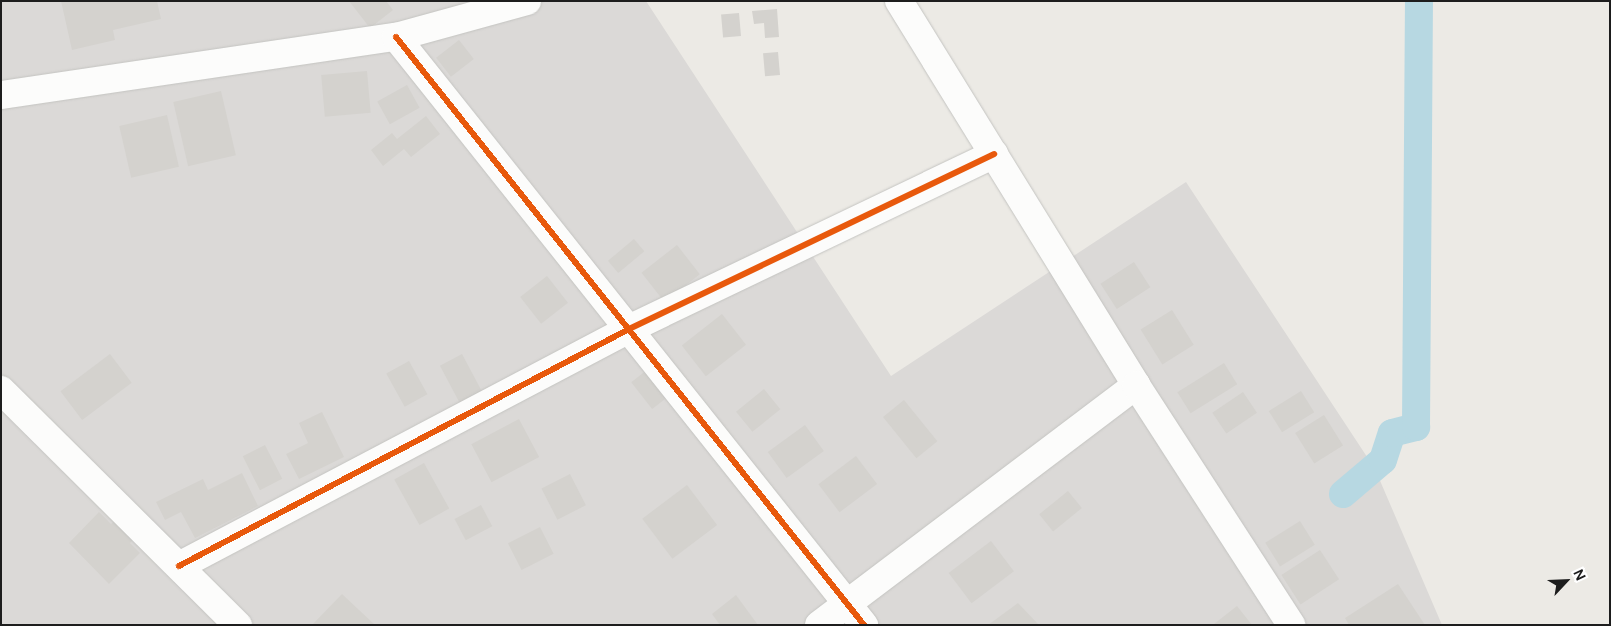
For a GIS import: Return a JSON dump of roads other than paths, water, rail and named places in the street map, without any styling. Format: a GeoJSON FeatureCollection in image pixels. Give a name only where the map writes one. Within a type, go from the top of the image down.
{"type":"FeatureCollection","features":[{"type":"Feature","properties":{"kind":"street"},"geometry":{"type":"LineString","coordinates":[[1,95],[396,37],[527,1]]}},
{"type":"Feature","properties":{"kind":"street"},"geometry":{"type":"LineString","coordinates":[[899,1],[1136,385],[1291,625]]}},
{"type":"Feature","properties":{"kind":"street"},"geometry":{"type":"LineString","coordinates":[[396,37],[856,615]]}},
{"type":"Feature","properties":{"kind":"street"},"geometry":{"type":"LineString","coordinates":[[179,566],[629,329],[994,154]]}},
{"type":"Feature","properties":{"kind":"street"},"geometry":{"type":"LineString","coordinates":[[819,625],[856,615],[1136,385]]}},
{"type":"Feature","properties":{"kind":"street"},"geometry":{"type":"LineString","coordinates":[[1,390],[238,625]]}},
{"type":"Feature","properties":{"kind":"waterway"},"geometry":{"type":"LineString","coordinates":[[1343,494],[1383,460],[1392,433],[1416,427],[1419,1]]}}]}
